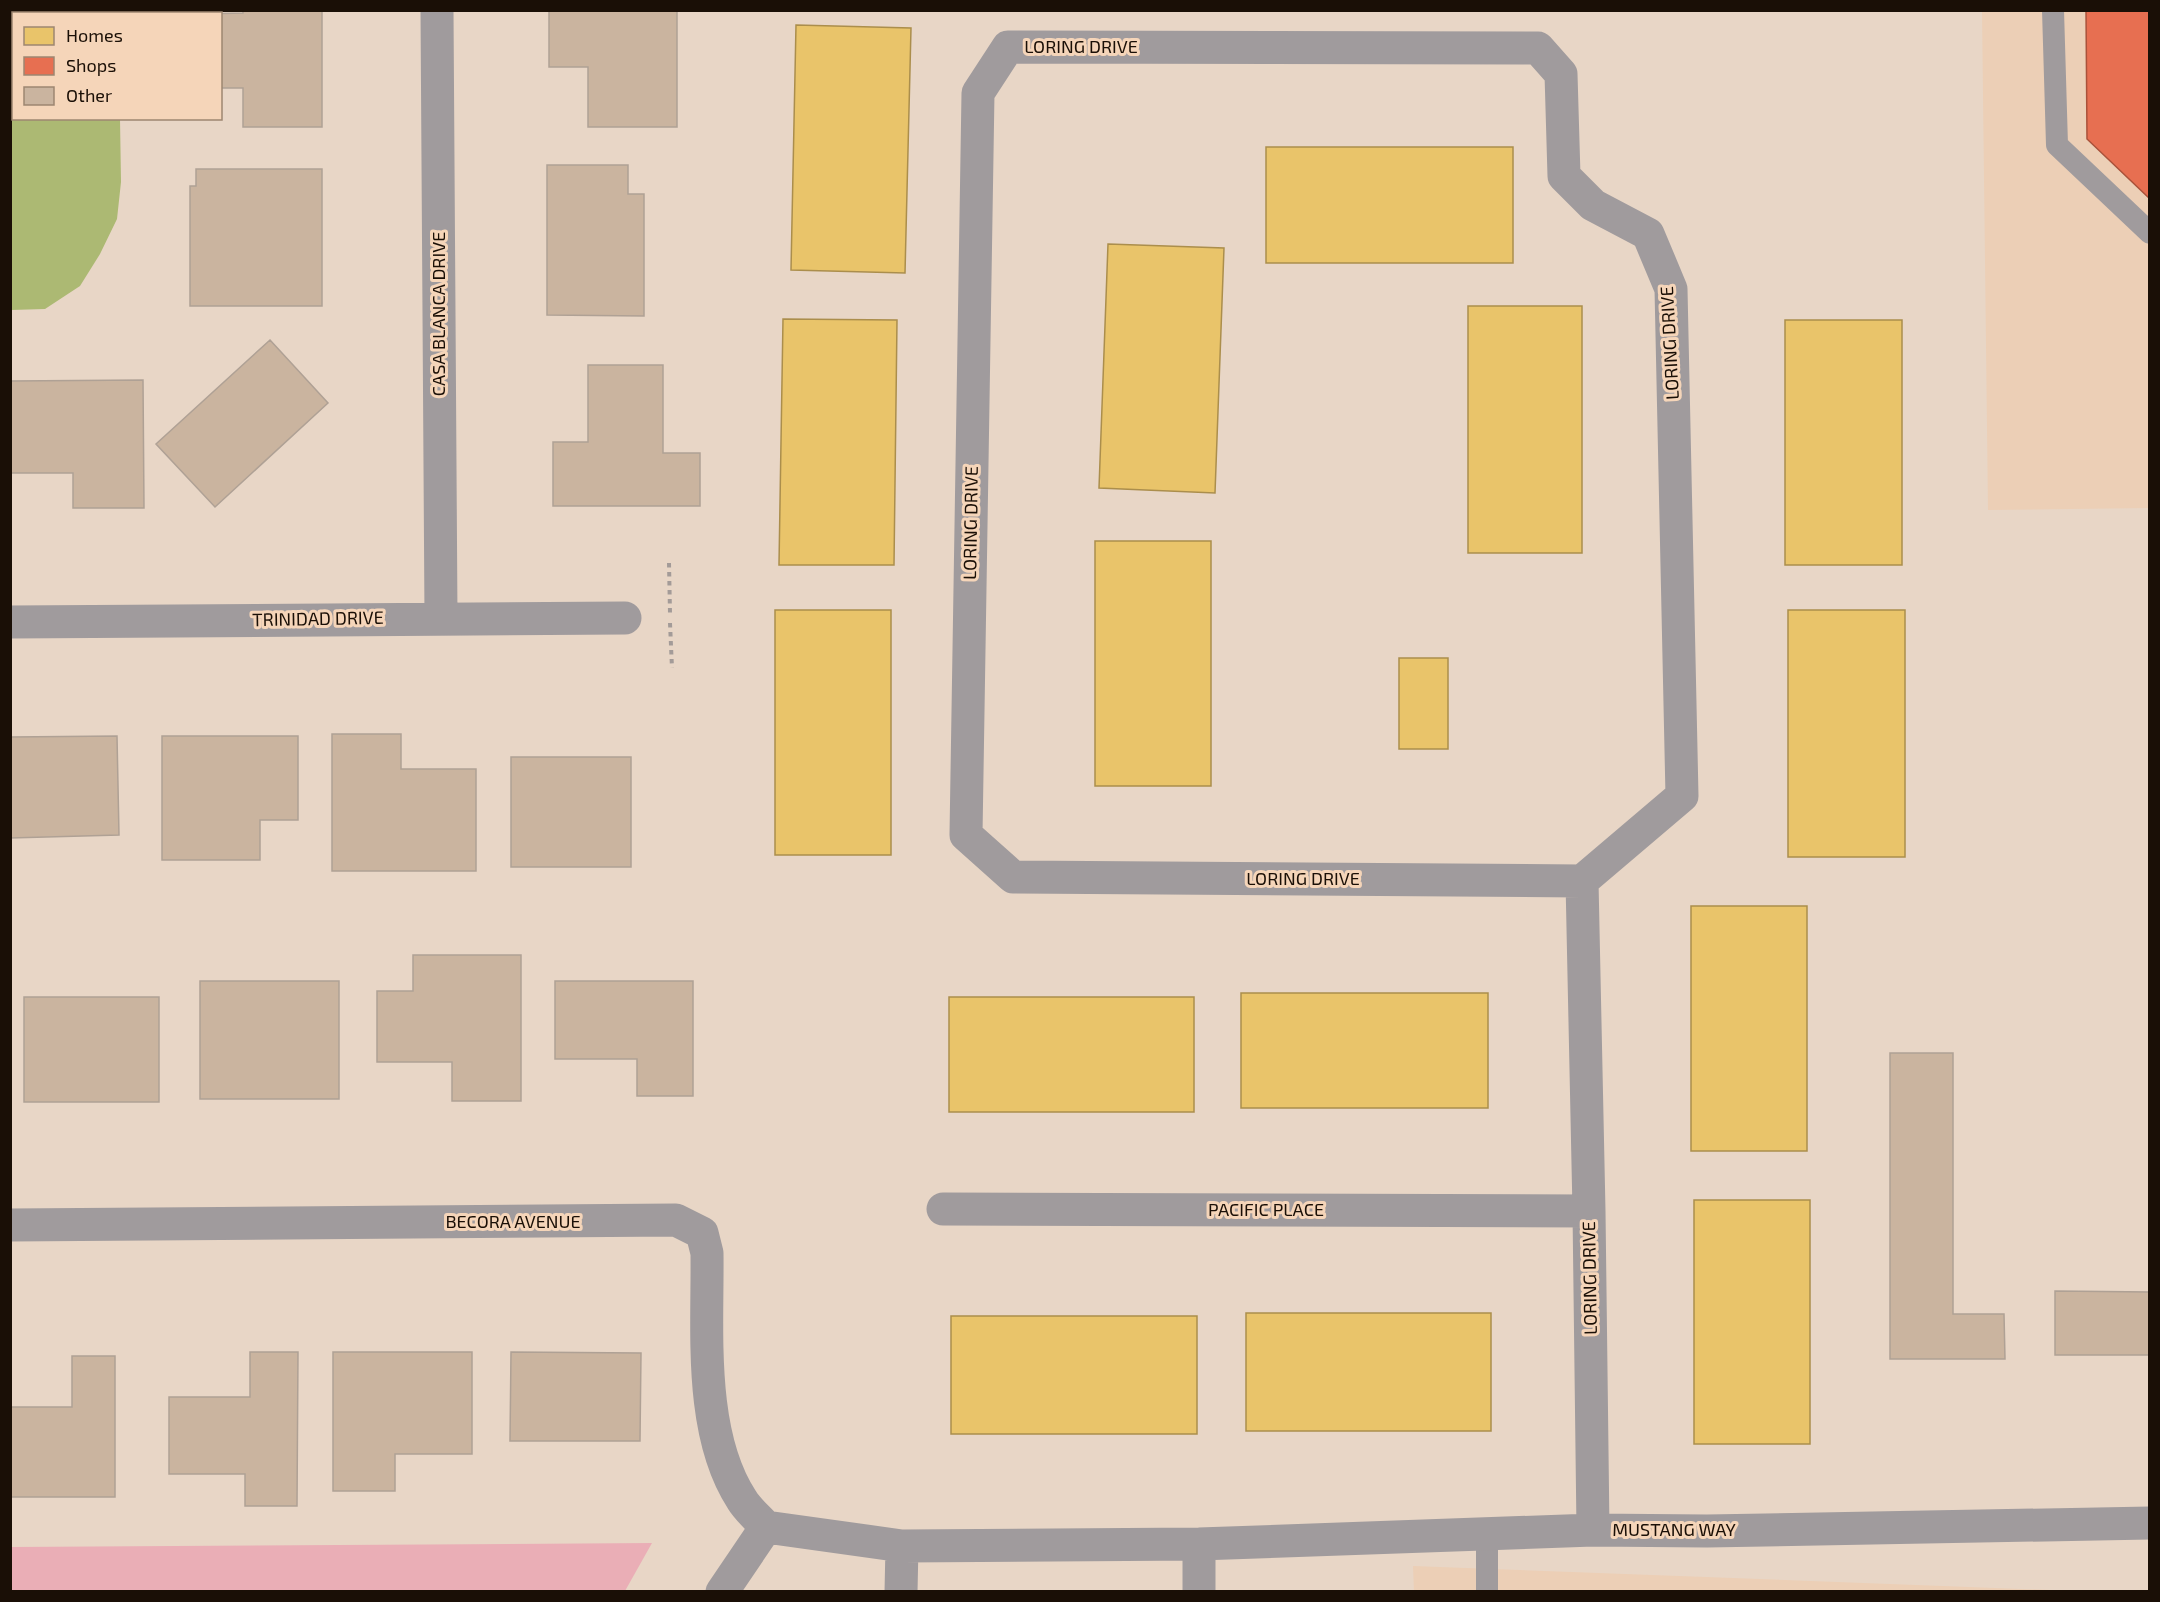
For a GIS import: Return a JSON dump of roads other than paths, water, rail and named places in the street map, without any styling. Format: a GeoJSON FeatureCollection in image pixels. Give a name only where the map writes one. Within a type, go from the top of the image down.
{"type":"FeatureCollection","features":[{"type":"Feature","properties":{"kind":"street","name":"CASA BLANCA DRIVE"},"geometry":{"type":"LineString","coordinates":[[436,10],[441,618]]}},
{"type":"Feature","properties":{"kind":"street","name":"LORING DRIVE"},"geometry":{"type":"LineString","coordinates":[[1008,47],[1538,48],[1561,74],[1564,176],[1593,205],[1648,234],[1671,289],[1672,300],[1682,796],[1582,881],[1013,877],[966,835],[978,93],[1008,47]]}},
{"type":"Feature","properties":{"kind":"street","name":"TRINIDAD DRIVE"},"geometry":{"type":"LineString","coordinates":[[10,622],[625,618]]}},
{"type":"Feature","properties":{"kind":"street","name":"LORING DRIVE"},"geometry":{"type":"LineString","coordinates":[[1582,881],[1593,1530]]}},
{"type":"Feature","properties":{"kind":"street","name":"PACIFIC PLACE"},"geometry":{"type":"LineString","coordinates":[[943,1209],[1589,1211]]}},
{"type":"Feature","properties":{"kind":"street","name":"BECORA AVENUE"},"geometry":{"type":"LineString","coordinates":[[10,1225],[676,1220],[702,1233],[707,1253],[709,1393],[717,1438],[728,1473],[742,1501],[766,1527]]}},
{"type":"Feature","properties":{"kind":"street","name":"MUSTANG WAY"},"geometry":{"type":"LineString","coordinates":[[766,1527],[902,1546],[1200,1545],[1593,1530],[1707,1531],[2150,1523]]}},
{"type":"Feature","properties":{"kind":"street"},"geometry":{"type":"LineString","coordinates":[[722,1592],[766,1527]]}},
{"type":"Feature","properties":{"kind":"street"},"geometry":{"type":"LineString","coordinates":[[1200,1545],[1200,1592]]}},
{"type":"Feature","properties":{"kind":"street"},"geometry":{"type":"LineString","coordinates":[[901,1592],[902,1546]]}},
{"type":"Feature","properties":{"kind":"lane"},"geometry":{"type":"LineString","coordinates":[[2053,10],[2057,145],[2150,233]]}},
{"type":"Feature","properties":{"kind":"lane"},"geometry":{"type":"LineString","coordinates":[[1487,1535],[1487,1592]]}}]}
